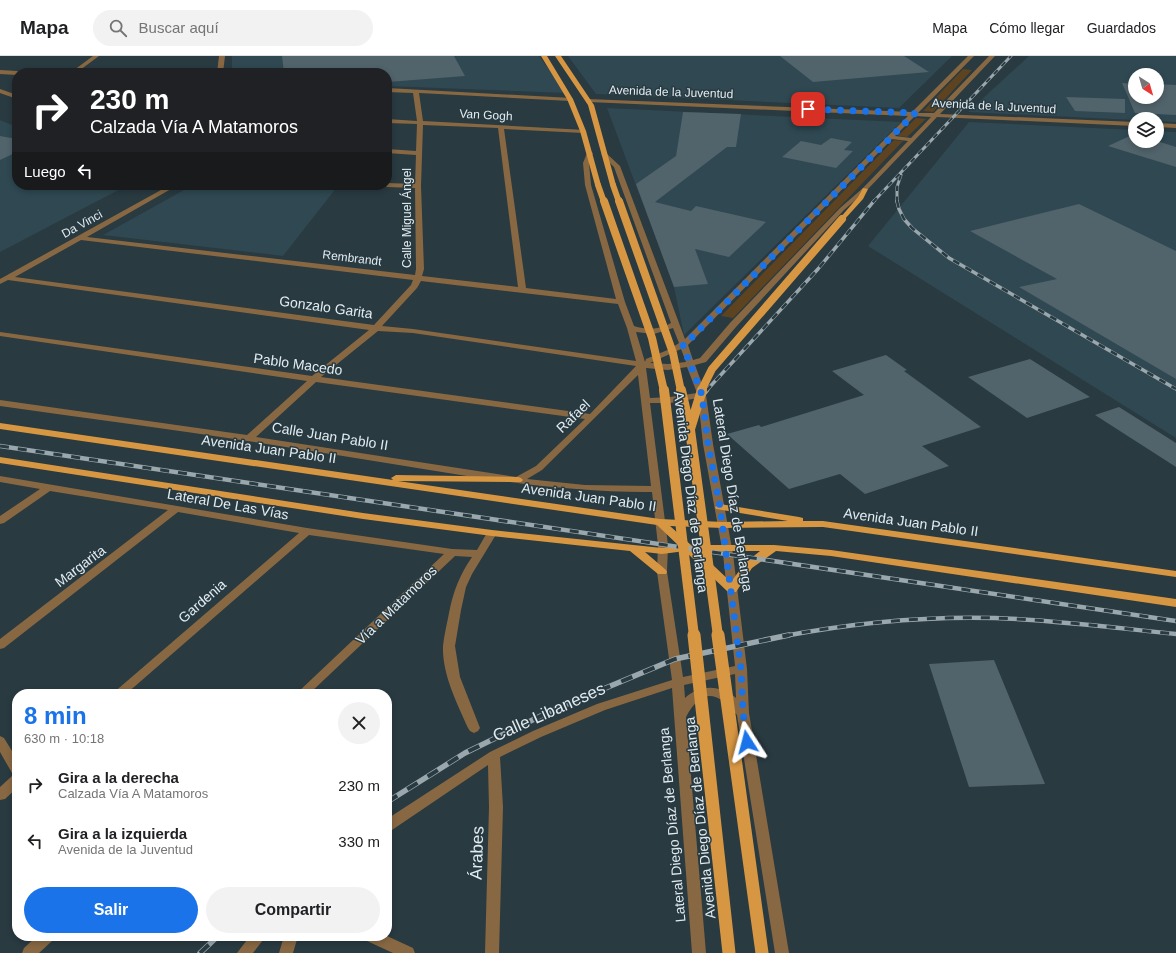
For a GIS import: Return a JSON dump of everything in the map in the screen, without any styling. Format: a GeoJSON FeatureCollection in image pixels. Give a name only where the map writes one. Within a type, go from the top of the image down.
{"type":"FeatureCollection","features":[{"type":"Feature","properties":{"kind":"main road","name":"Avenida Diego Díaz de Berlanga"},"geometry":{"type":"LineString","coordinates":[[544,56],[570,99],[583,131],[598,185],[652,338],[664,388],[683,538],[729,953]]}},
{"type":"Feature","properties":{"kind":"main road","name":"Avenida Diego Díaz de Berlanga"},"geometry":{"type":"LineString","coordinates":[[558,56],[589,100],[613,185],[671,347],[690,430],[762,953]]}},
{"type":"Feature","properties":{"kind":"main road"},"geometry":{"type":"LineString","coordinates":[[690,430],[703,386],[712,369],[861,198],[865,189]]}},
{"type":"Feature","properties":{"kind":"main road","name":"Avenida Juan Pablo II"},"geometry":{"type":"LineString","coordinates":[[0,426],[660,522],[723,526],[823,524],[1176,574]]}},
{"type":"Feature","properties":{"kind":"main road"},"geometry":{"type":"LineString","coordinates":[[0,460],[363,516],[492,533],[662,551],[686,548],[774,548],[831,553],[1176,603]]}},
{"type":"Feature","properties":{"kind":"main road"},"geometry":{"type":"LineString","coordinates":[[375,480],[404,478],[518,480]]}},
{"type":"Feature","properties":{"kind":"main road"},"geometry":{"type":"LineString","coordinates":[[720,507],[823,524]]}},
{"type":"Feature","properties":{"kind":"main road"},"geometry":{"type":"LineString","coordinates":[[660,522],[686,548],[732,589],[740,573],[755,558],[774,548]]}},
{"type":"Feature","properties":{"kind":"main road"},"geometry":{"type":"LineString","coordinates":[[634,549],[662,572]]}},
{"type":"Feature","properties":{"kind":"street"},"geometry":{"type":"LineString","coordinates":[[80,68],[96,56]]}},
{"type":"Feature","properties":{"kind":"street"},"geometry":{"type":"LineString","coordinates":[[221,68],[222,56]]}},
{"type":"Feature","properties":{"kind":"street"},"geometry":{"type":"LineString","coordinates":[[658,359],[675,359],[690,364],[704,358],[842,209],[865,189],[937,115],[964,84],[971,66],[971,56]]}},
{"type":"Feature","properties":{"kind":"street"},"geometry":{"type":"LineString","coordinates":[[641,364],[658,359],[683,345],[944,84],[971,66],[992,56]]}},
{"type":"Feature","properties":{"kind":"street"},"geometry":{"type":"LineString","coordinates":[[0,72],[12,73]]}},
{"type":"Feature","properties":{"kind":"street"},"geometry":{"type":"LineString","coordinates":[[944,84],[956,82],[964,84]]}},
{"type":"Feature","properties":{"kind":"street"},"geometry":{"type":"LineString","coordinates":[[392,90],[570,99]]}},
{"type":"Feature","properties":{"kind":"street"},"geometry":{"type":"LineString","coordinates":[[0,91],[12,95]]}},
{"type":"Feature","properties":{"kind":"street","name":"Calle Miguel Ángel"},"geometry":{"type":"LineString","coordinates":[[249,438],[314,379],[376,328],[409,293],[418,278],[420,269],[418,186],[420,123],[416,92]]}},
{"type":"Feature","properties":{"kind":"street","name":"Avenida de la Juventud"},"geometry":{"type":"LineString","coordinates":[[589,100],[915,113],[1128,124]]}},
{"type":"Feature","properties":{"kind":"street","name":"Van Gogh"},"geometry":{"type":"LineString","coordinates":[[392,121],[583,131]]}},
{"type":"Feature","properties":{"kind":"street"},"geometry":{"type":"LineString","coordinates":[[1164,126],[1176,126]]}},
{"type":"Feature","properties":{"kind":"street"},"geometry":{"type":"LineString","coordinates":[[501,127],[522,291]]}},
{"type":"Feature","properties":{"kind":"street"},"geometry":{"type":"LineString","coordinates":[[890,137],[912,140]]}},
{"type":"Feature","properties":{"kind":"street"},"geometry":{"type":"LineString","coordinates":[[392,151],[419,153]]}},
{"type":"Feature","properties":{"kind":"street","name":"Lateral Diego Díaz de Berlanga"},"geometry":{"type":"LineString","coordinates":[[590,153],[586,163],[588,185],[621,302],[631,328],[641,364],[657,489],[662,551],[662,572],[678,682],[680,725],[699,953]]}},
{"type":"Feature","properties":{"kind":"street","name":"Lateral Diego Díaz de Berlanga"},"geometry":{"type":"LineString","coordinates":[[604,154],[617,166],[702,395],[708,444],[727,549],[741,669],[743,713],[782,953]]}},
{"type":"Feature","properties":{"kind":"street"},"geometry":{"type":"LineString","coordinates":[[392,185],[418,186]]}},
{"type":"Feature","properties":{"kind":"street","name":"Da Vinci"},"geometry":{"type":"LineString","coordinates":[[3,280],[167,190]]}},
{"type":"Feature","properties":{"kind":"street","name":"Rembrandt"},"geometry":{"type":"LineString","coordinates":[[80,238],[621,302]]}},
{"type":"Feature","properties":{"kind":"street","name":"Gonzalo Garita"},"geometry":{"type":"LineString","coordinates":[[3,280],[376,328],[413,331],[641,364],[668,367],[690,364]]}},
{"type":"Feature","properties":{"kind":"street"},"geometry":{"type":"LineString","coordinates":[[631,328],[652,332],[665,329],[675,324]]}},
{"type":"Feature","properties":{"kind":"street","name":"Pablo Macedo"},"geometry":{"type":"LineString","coordinates":[[0,334],[592,417]]}},
{"type":"Feature","properties":{"kind":"street","name":"Rafael"},"geometry":{"type":"LineString","coordinates":[[518,480],[539,468],[592,417],[634,374],[641,364]]}},
{"type":"Feature","properties":{"kind":"street"},"geometry":{"type":"LineString","coordinates":[[646,401],[670,400],[702,395]]}},
{"type":"Feature","properties":{"kind":"street","name":"Calle Juan Pablo II"},"geometry":{"type":"LineString","coordinates":[[0,403],[249,438],[518,480],[621,490],[657,489]]}},
{"type":"Feature","properties":{"kind":"street","name":"Lateral De Las Vías"},"geometry":{"type":"LineString","coordinates":[[0,478],[176,510],[452,552]]}},
{"type":"Feature","properties":{"kind":"street"},"geometry":{"type":"LineString","coordinates":[[0,521],[49,487]]}},
{"type":"Feature","properties":{"kind":"street","name":"Margarita"},"geometry":{"type":"LineString","coordinates":[[0,645],[176,510]]}},
{"type":"Feature","properties":{"kind":"street","name":"Gardenia"},"geometry":{"type":"LineString","coordinates":[[124,689],[307,531]]}},
{"type":"Feature","properties":{"kind":"street"},"geometry":{"type":"LineString","coordinates":[[474,728],[465,708],[454,674],[449,648],[458,596],[463,579],[492,533]]}},
{"type":"Feature","properties":{"kind":"street"},"geometry":{"type":"LineString","coordinates":[[452,552],[480,554]]}},
{"type":"Feature","properties":{"kind":"street","name":"Vía a Matamoros"},"geometry":{"type":"LineString","coordinates":[[307,689],[452,552]]}},
{"type":"Feature","properties":{"kind":"street","name":"Calle Libaneses"},"geometry":{"type":"LineString","coordinates":[[392,823],[494,755],[536,734],[601,707],[678,682],[741,669]]}},
{"type":"Feature","properties":{"kind":"street"},"geometry":{"type":"LineString","coordinates":[[680,725],[681,715],[686,704],[692,697],[704,692],[715,692],[724,695],[743,713]]}},
{"type":"Feature","properties":{"kind":"street"},"geometry":{"type":"LineString","coordinates":[[0,741],[12,761]]}},
{"type":"Feature","properties":{"kind":"street","name":"Árabes"},"geometry":{"type":"LineString","coordinates":[[492,953],[496,807],[494,755]]}},
{"type":"Feature","properties":{"kind":"street"},"geometry":{"type":"LineString","coordinates":[[0,795],[12,784]]}},
{"type":"Feature","properties":{"kind":"street"},"geometry":{"type":"LineString","coordinates":[[29,953],[42,941]]}},
{"type":"Feature","properties":{"kind":"street"},"geometry":{"type":"LineString","coordinates":[[244,953],[255,941]]}},
{"type":"Feature","properties":{"kind":"street"},"geometry":{"type":"LineString","coordinates":[[286,953],[290,941]]}},
{"type":"Feature","properties":{"kind":"street"},"geometry":{"type":"LineString","coordinates":[[383,941],[408,953]]}},
{"type":"Feature","properties":{"kind":"shaded area"},"geometry":{"type":"Polygon","coordinates":[[[232,56],[539,56],[566,93],[392,86],[392,68],[232,68],[232,56]]]}},
{"type":"Feature","properties":{"kind":"shaded area"},"geometry":{"type":"Polygon","coordinates":[[[568,56],[952,56],[899,108],[596,94],[568,56]]]}},
{"type":"Feature","properties":{"kind":"shaded area"},"geometry":{"type":"Polygon","coordinates":[[[1029,56],[1176,56],[1176,122],[1164,121],[1164,112],[1128,112],[1128,120],[968,112],[1029,56]]]}},
{"type":"Feature","properties":{"kind":"shaded area"},"geometry":{"type":"Polygon","coordinates":[[[963,69],[972,70],[933,112],[923,111],[963,69]]]}},
{"type":"Feature","properties":{"kind":"shaded area"},"geometry":{"type":"Polygon","coordinates":[[[607,108],[901,122],[684,335],[674,287],[607,108]]]}},
{"type":"Feature","properties":{"kind":"shaded area"},"geometry":{"type":"Polygon","coordinates":[[[916,118],[926,119],[907,137],[898,136],[916,118]]]}},
{"type":"Feature","properties":{"kind":"shaded area"},"geometry":{"type":"Polygon","coordinates":[[[0,120],[12,125],[12,190],[118,190],[0,252],[0,120]]]}},
{"type":"Feature","properties":{"kind":"shaded area"},"geometry":{"type":"Polygon","coordinates":[[[969,122],[1128,130],[1128,148],[1164,148],[1164,131],[1176,132],[1176,438],[868,246],[969,122]]]}},
{"type":"Feature","properties":{"kind":"shaded area"},"geometry":{"type":"Polygon","coordinates":[[[894,140],[903,141],[733,318],[721,316],[894,140]]]}},
{"type":"Feature","properties":{"kind":"shaded area"},"geometry":{"type":"Polygon","coordinates":[[[184,190],[335,190],[283,256],[103,235],[184,190]]]}},
{"type":"Feature","properties":{"kind":"building"},"geometry":{"type":"Polygon","coordinates":[[[282,56],[454,56],[465,76],[392,82],[392,68],[283,68],[282,56]]]}},
{"type":"Feature","properties":{"kind":"building"},"geometry":{"type":"Polygon","coordinates":[[[780,56],[904,56],[929,72],[813,82],[780,56]]]}},
{"type":"Feature","properties":{"kind":"building"},"geometry":{"type":"Polygon","coordinates":[[[1122,83],[1128,83],[1128,97],[1122,83]]]}},
{"type":"Feature","properties":{"kind":"building"},"geometry":{"type":"Polygon","coordinates":[[[1164,84],[1176,85],[1176,115],[1164,114],[1164,112],[1135,112],[1131,104],[1164,104],[1164,84]]]}},
{"type":"Feature","properties":{"kind":"building"},"geometry":{"type":"Polygon","coordinates":[[[1066,97],[1125,99],[1125,113],[1075,111],[1066,97]]]}},
{"type":"Feature","properties":{"kind":"building"},"geometry":{"type":"Polygon","coordinates":[[[683,112],[741,114],[736,147],[727,147],[655,202],[691,211],[696,206],[766,222],[729,257],[695,249],[708,284],[674,287],[636,184],[676,156],[683,112]]]}},
{"type":"Feature","properties":{"kind":"building"},"geometry":{"type":"Polygon","coordinates":[[[0,136],[12,138],[12,154],[0,160],[0,136]]]}},
{"type":"Feature","properties":{"kind":"building"},"geometry":{"type":"Polygon","coordinates":[[[1128,137],[1128,148],[1164,148],[1164,143],[1176,147],[1176,167],[1108,146],[1128,137]]]}},
{"type":"Feature","properties":{"kind":"building"},"geometry":{"type":"Polygon","coordinates":[[[831,138],[852,142],[844,150],[853,151],[836,168],[782,157],[801,141],[821,145],[831,138]]]}},
{"type":"Feature","properties":{"kind":"building"},"geometry":{"type":"Polygon","coordinates":[[[1079,204],[1176,251],[1176,379],[1019,287],[1057,279],[970,231],[1079,204]]]}},
{"type":"Feature","properties":{"kind":"building"},"geometry":{"type":"Polygon","coordinates":[[[886,355],[907,370],[904,371],[981,427],[922,446],[949,466],[865,494],[840,474],[789,489],[727,434],[759,425],[761,427],[864,395],[832,371],[886,355]]]}},
{"type":"Feature","properties":{"kind":"building"},"geometry":{"type":"Polygon","coordinates":[[[1030,359],[1090,397],[1027,418],[968,377],[1030,359]]]}},
{"type":"Feature","properties":{"kind":"building"},"geometry":{"type":"Polygon","coordinates":[[[1119,407],[1176,443],[1176,467],[1095,415],[1119,407]]]}},
{"type":"Feature","properties":{"kind":"building"},"geometry":{"type":"Polygon","coordinates":[[[994,660],[1045,784],[969,787],[929,664],[994,660]]]}},
{"type":"Feature","properties":{"kind":"railway"},"geometry":{"type":"LineString","coordinates":[[873,202],[1011,56]]}},
{"type":"Feature","properties":{"kind":"railway"},"geometry":{"type":"LineString","coordinates":[[897,201],[897,187],[901,175]]}},
{"type":"Feature","properties":{"kind":"railway"},"geometry":{"type":"LineString","coordinates":[[706,391],[818,269],[874,201]]}},
{"type":"Feature","properties":{"kind":"railway"},"geometry":{"type":"LineString","coordinates":[[897,201],[904,219],[912,228],[949,258],[1176,389]]}},
{"type":"Feature","properties":{"kind":"railway"},"geometry":{"type":"LineString","coordinates":[[699,400],[707,390]]}},
{"type":"Feature","properties":{"kind":"railway"},"geometry":{"type":"LineString","coordinates":[[0,446],[1176,621]]}},
{"type":"Feature","properties":{"kind":"railway"},"geometry":{"type":"LineString","coordinates":[[787,635],[862,624],[942,618],[1040,620],[1176,634]]}},
{"type":"Feature","properties":{"kind":"railway"},"geometry":{"type":"LineString","coordinates":[[392,799],[465,753],[553,710],[675,659],[787,635]]}},
{"type":"Feature","properties":{"kind":"railway"},"geometry":{"type":"LineString","coordinates":[[200,953],[213,941]]}},
{"type":"Feature","properties":{"kind":"route"},"geometry":{"type":"LineString","coordinates":[[747,742],[743,713],[741,669],[728,554],[708,444],[701,398],[702,395],[683,345],[915,113],[808,109]]}}]}
